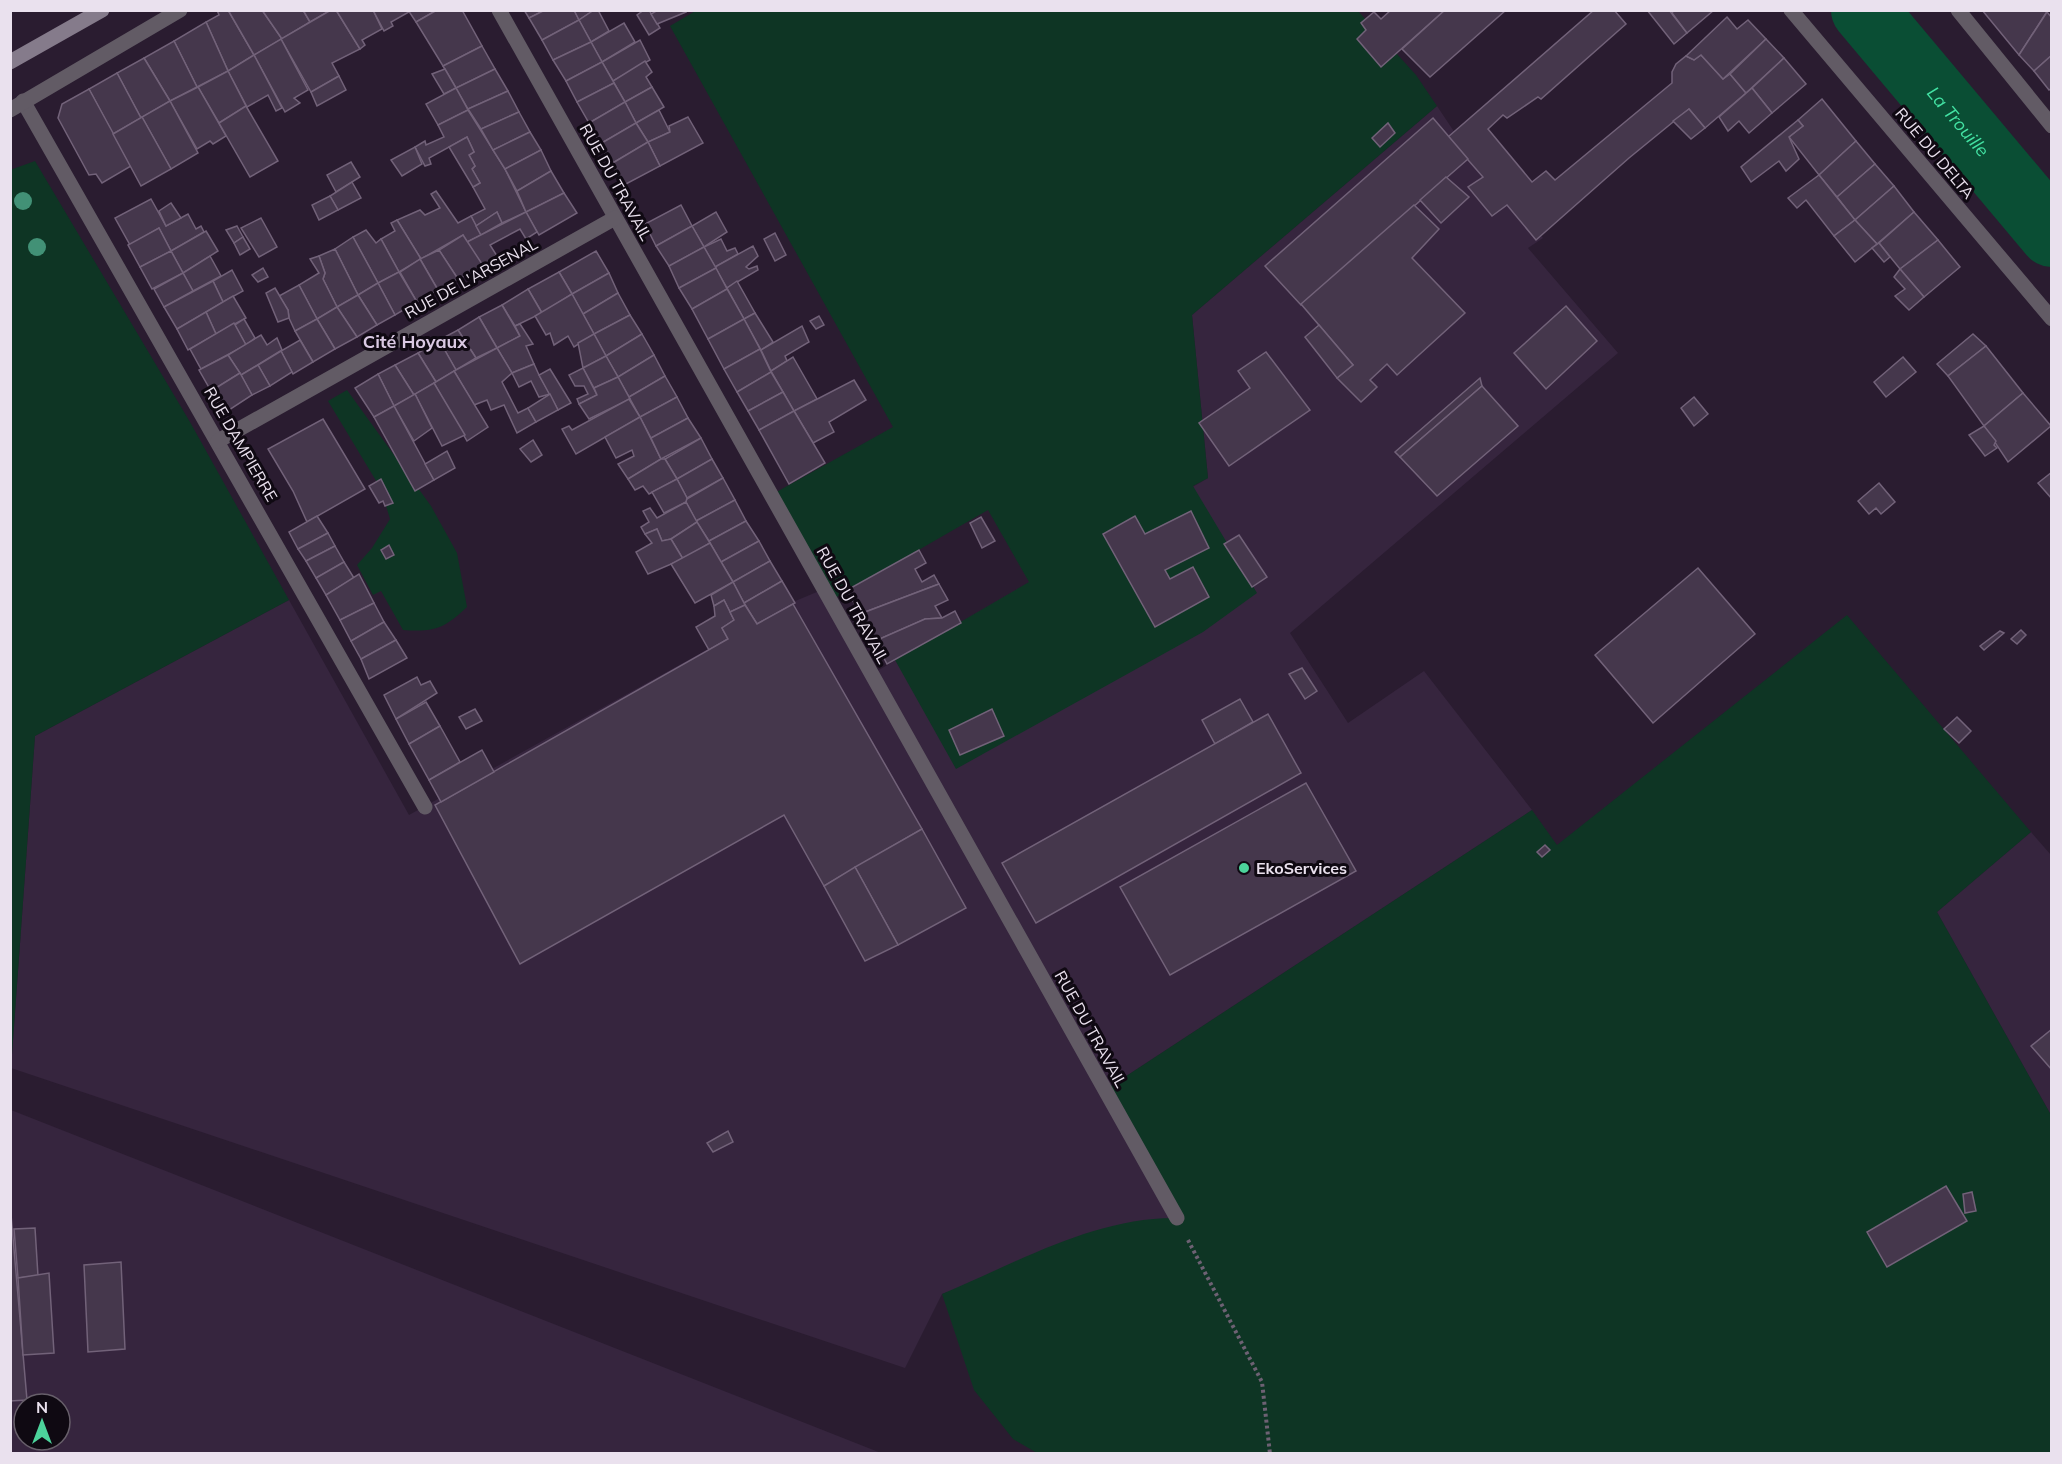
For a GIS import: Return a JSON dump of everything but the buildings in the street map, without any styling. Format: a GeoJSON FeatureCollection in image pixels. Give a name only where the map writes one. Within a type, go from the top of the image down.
{"type":"FeatureCollection","features":[{"type":"Feature","properties":{"kind":"main road"},"geometry":{"type":"LineString","coordinates":[[10,62],[102,10]]}},
{"type":"Feature","properties":{"kind":"street"},"geometry":{"type":"LineString","coordinates":[[17,105],[180,10]]}},
{"type":"Feature","properties":{"kind":"street","name":"RUE DU TRAVAIL"},"geometry":{"type":"LineString","coordinates":[[499,10],[1177,1218]]}},
{"type":"Feature","properties":{"kind":"street","name":"RUE DU DELTA"},"geometry":{"type":"LineString","coordinates":[[1791,10],[2052,319]]}},
{"type":"Feature","properties":{"kind":"street"},"geometry":{"type":"LineString","coordinates":[[1958,10],[2052,126]]}},
{"type":"Feature","properties":{"kind":"street","name":"RUE DAMPIERRE"},"geometry":{"type":"LineString","coordinates":[[17,105],[218,441],[425,807]]}},
{"type":"Feature","properties":{"kind":"street","name":"RUE DE L'ARSENAL"},"geometry":{"type":"LineString","coordinates":[[218,441],[615,218]]}},
{"type":"Feature","properties":{"kind":"path"},"geometry":{"type":"LineString","coordinates":[[1177,1218],[1262,1382],[1270,1454]]}},
{"type":"Feature","properties":{"kind":"shaded area"},"geometry":{"type":"Polygon","coordinates":[[[1437,106],[1455,133],[1543,238],[1528,248],[1618,353],[1290,633],[1348,723],[1424,671],[1532,810],[1105,1090],[1177,1218],[942,1294],[905,1368],[11,1068],[35,736],[289,600],[409,815],[793,602],[824,589],[872,674],[1208,478],[1192,315],[1437,106]]]}},
{"type":"Feature","properties":{"kind":"shaded area"},"geometry":{"type":"Polygon","coordinates":[[[2031,832],[2051,855],[2051,1115],[1937,912],[2031,832]]]}},
{"type":"Feature","properties":{"kind":"shaded area"},"geometry":{"type":"Polygon","coordinates":[[[11,1110],[881,1453],[11,1453],[11,1110]]]}},
{"type":"Feature","properties":{"kind":"green space"},"geometry":{"type":"Polygon","coordinates":[[[697,10],[1358,11],[1416,75],[1437,106],[1192,315],[1208,478],[1193,486],[1257,593],[1203,632],[956,769],[895,660],[1029,582],[988,510],[830,601],[771,495],[893,427],[670,26],[697,10]]]}},
{"type":"Feature","properties":{"kind":"green space"},"geometry":{"type":"Polygon","coordinates":[[[35,161],[190,422],[289,600],[35,736],[11,1068],[10,170],[35,161]]]}},
{"type":"Feature","properties":{"kind":"green space"},"geometry":{"type":"Polygon","coordinates":[[[347,390],[431,506],[457,553],[467,607],[438,628],[403,630],[381,591],[373,595],[357,565],[372,548],[390,519],[381,489],[328,401],[347,390]]]}},
{"type":"Feature","properties":{"kind":"green space"},"geometry":{"type":"Polygon","coordinates":[[[1847,615],[2031,832],[1937,912],[2051,1115],[2051,1453],[1037,1453],[1013,1439],[974,1390],[942,1294],[1027,1256],[1086,1233],[1146,1220],[1176,1218],[1105,1090],[1532,810],[1557,845],[1847,615]]]}},
{"type":"Feature","properties":{"kind":"waterway","name":"La Trouille"},"geometry":{"type":"LineString","coordinates":[[1864,10],[2052,234]]}},
{"type":"Feature","properties":{"kind":"place","name":"EkoServices"},"geometry":{"type":"Point","coordinates":[1244,868]}},
{"type":"Feature","properties":{"kind":"district","name":"Cité Hoyaux"},"geometry":{"type":"Point","coordinates":[415,342]}}]}
